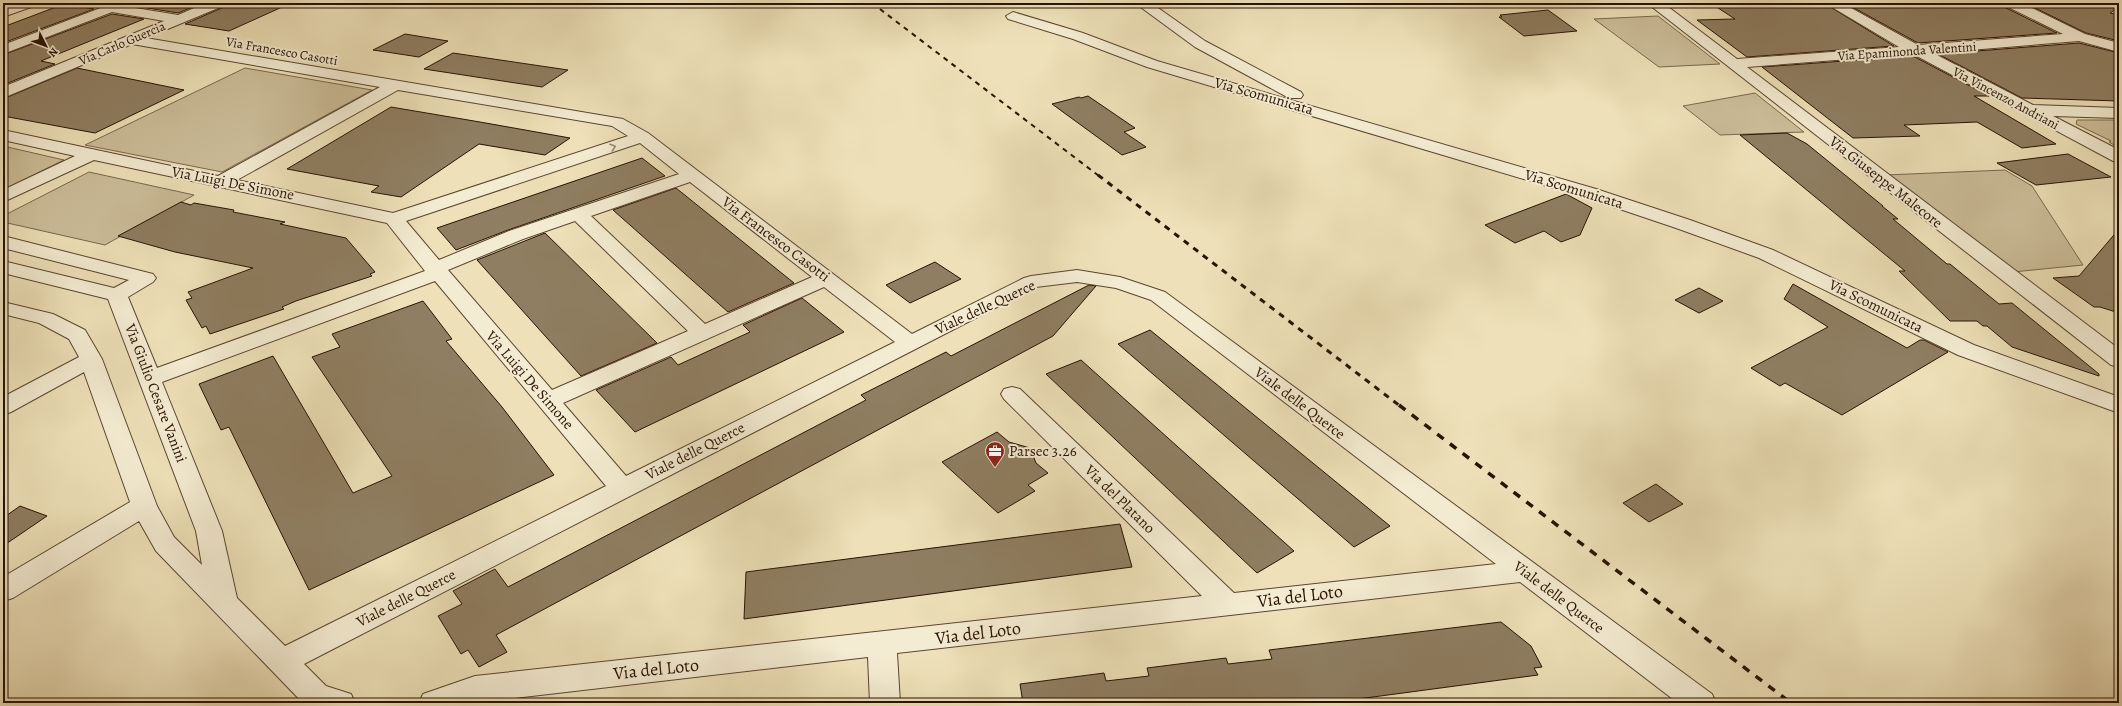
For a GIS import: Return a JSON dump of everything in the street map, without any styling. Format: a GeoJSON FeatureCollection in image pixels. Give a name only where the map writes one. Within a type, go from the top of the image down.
{"type":"FeatureCollection","features":[{"type":"Feature","properties":{"kind":"street"},"geometry":{"type":"LineString","coordinates":[[3,13],[29,3]]}},
{"type":"Feature","properties":{"kind":"street","name":"Via Carlo Guercia"},"geometry":{"type":"LineString","coordinates":[[3,93],[156,29],[179,26],[218,3]]}},
{"type":"Feature","properties":{"kind":"street"},"geometry":{"type":"LineString","coordinates":[[1142,3],[1200,44],[1335,116]]}},
{"type":"Feature","properties":{"kind":"street","name":"Via Giuseppe Malecore"},"geometry":{"type":"LineString","coordinates":[[1654,3],[2119,360]]}},
{"type":"Feature","properties":{"kind":"street","name":"Via Vincenzo Andriani"},"geometry":{"type":"LineString","coordinates":[[1832,3],[1916,50],[2119,157]]}},
{"type":"Feature","properties":{"kind":"street"},"geometry":{"type":"LineString","coordinates":[[2011,3],[2080,37],[2119,48]]}},
{"type":"Feature","properties":{"kind":"street"},"geometry":{"type":"LineString","coordinates":[[3,50],[111,8],[179,26]]}},
{"type":"Feature","properties":{"kind":"street","name":"Via Scomunicata"},"geometry":{"type":"LineString","coordinates":[[1013,16],[1078,36],[1152,64],[1335,116],[1463,157],[1590,193],[1766,254],[1966,350],[2119,405]]}},
{"type":"Feature","properties":{"kind":"street","name":"Via Epaminonda Valentini"},"geometry":{"type":"LineString","coordinates":[[1733,64],[2080,37]]}},
{"type":"Feature","properties":{"kind":"street","name":"Via Francesco Casotti"},"geometry":{"type":"LineString","coordinates":[[131,40],[617,122],[642,137],[910,343]]}},
{"type":"Feature","properties":{"kind":"street","name":"Via Francesco Casotti"},"geometry":{"type":"LineString","coordinates":[[348,62],[386,69],[366,80]]}},
{"type":"Feature","properties":{"kind":"street"},"geometry":{"type":"LineString","coordinates":[[220,182],[395,85]]}},
{"type":"Feature","properties":{"kind":"street"},"geometry":{"type":"LineString","coordinates":[[2028,110],[2119,113]]}},
{"type":"Feature","properties":{"kind":"street"},"geometry":{"type":"LineString","coordinates":[[563,163],[617,122]]}},
{"type":"Feature","properties":{"kind":"street","name":"Via Luigi De Simone"},"geometry":{"type":"LineString","coordinates":[[3,136],[220,182],[298,196],[394,219],[436,271],[622,488]]}},
{"type":"Feature","properties":{"kind":"street"},"geometry":{"type":"LineString","coordinates":[[394,219],[642,137]]}},
{"type":"Feature","properties":{"kind":"street"},"geometry":{"type":"LineString","coordinates":[[3,197],[92,154]]}},
{"type":"Feature","properties":{"kind":"street"},"geometry":{"type":"LineString","coordinates":[[150,378],[436,271],[577,213],[692,175]]}},
{"type":"Feature","properties":{"kind":"street"},"geometry":{"type":"LineString","coordinates":[[577,213],[702,333]]}},
{"type":"Feature","properties":{"kind":"street"},"geometry":{"type":"LineString","coordinates":[[3,242],[146,278],[117,295],[3,267]]}},
{"type":"Feature","properties":{"kind":"street","name":"Viale delle Querce"},"geometry":{"type":"LineString","coordinates":[[280,662],[1031,282],[1077,276],[1120,283],[1158,296],[1701,703]]}},
{"type":"Feature","properties":{"kind":"street"},"geometry":{"type":"LineString","coordinates":[[548,401],[827,278]]}},
{"type":"Feature","properties":{"kind":"street","name":"Via Giulio Cesare Vanini"},"geometry":{"type":"LineString","coordinates":[[117,295],[209,530],[224,604]]}},
{"type":"Feature","properties":{"kind":"street"},"geometry":{"type":"LineString","coordinates":[[3,308],[46,318],[77,335],[91,359],[144,506],[165,544],[280,662],[321,701]]}},
{"type":"Feature","properties":{"kind":"street"},"geometry":{"type":"LineString","coordinates":[[3,407],[91,359]]}},
{"type":"Feature","properties":{"kind":"street","name":"Via del Platano"},"geometry":{"type":"LineString","coordinates":[[1012,394],[1228,604]]}},
{"type":"Feature","properties":{"kind":"street"},"geometry":{"type":"LineString","coordinates":[[3,590],[144,506]]}},
{"type":"Feature","properties":{"kind":"street","name":"Via del Loto"},"geometry":{"type":"LineString","coordinates":[[434,703],[475,689],[1524,571]]}},
{"type":"Feature","properties":{"kind":"street"},"geometry":{"type":"LineString","coordinates":[[882,644],[885,703]]}},
{"type":"Feature","properties":{"kind":"shaded area"},"geometry":{"type":"Polygon","coordinates":[[[1658,16],[1720,64],[1659,67],[1594,19],[1658,16]]]}},
{"type":"Feature","properties":{"kind":"shaded area"},"geometry":{"type":"Polygon","coordinates":[[[245,68],[372,90],[222,172],[85,145],[245,68]]]}},
{"type":"Feature","properties":{"kind":"shaded area"},"geometry":{"type":"Polygon","coordinates":[[[1755,93],[1804,132],[1720,135],[1683,106],[1755,93]]]}},
{"type":"Feature","properties":{"kind":"shaded area"},"geometry":{"type":"Polygon","coordinates":[[[2077,120],[2119,120],[2119,148],[2109,142],[2111,141],[2076,124],[2077,120]]]}},
{"type":"Feature","properties":{"kind":"shaded area"},"geometry":{"type":"Polygon","coordinates":[[[3,146],[64,160],[3,190],[3,146]]]}},
{"type":"Feature","properties":{"kind":"shaded area"},"geometry":{"type":"Polygon","coordinates":[[[2005,170],[2032,186],[2083,265],[2013,272],[1885,175],[2005,170]]]}},
{"type":"Feature","properties":{"kind":"shaded area"},"geometry":{"type":"Polygon","coordinates":[[[89,172],[194,195],[105,245],[3,222],[3,216],[89,172]]]}},
{"type":"Feature","properties":{"kind":"building"},"geometry":{"type":"Polygon","coordinates":[[[129,3],[202,3],[178,13],[129,5],[129,3]]]}},
{"type":"Feature","properties":{"kind":"building"},"geometry":{"type":"Polygon","coordinates":[[[226,3],[291,3],[229,31],[185,24],[224,7],[226,3]]]}},
{"type":"Feature","properties":{"kind":"building"},"geometry":{"type":"Polygon","coordinates":[[[1753,3],[1824,3],[1894,46],[1747,57],[1697,20],[1735,19],[1715,6],[1753,3]]]}},
{"type":"Feature","properties":{"kind":"building"},"geometry":{"type":"Polygon","coordinates":[[[1845,3],[1996,3],[2057,33],[1918,43],[1845,3]]]}},
{"type":"Feature","properties":{"kind":"building"},"geometry":{"type":"Polygon","coordinates":[[[2025,3],[2119,3],[2119,7],[2110,13],[2119,15],[2119,41],[2086,33],[2025,3]]]}},
{"type":"Feature","properties":{"kind":"building"},"geometry":{"type":"Polygon","coordinates":[[[64,4],[94,9],[3,43],[3,27],[64,4]]]}},
{"type":"Feature","properties":{"kind":"building"},"geometry":{"type":"Polygon","coordinates":[[[1548,10],[1577,31],[1524,36],[1499,17],[1502,17],[1500,15],[1548,10]]]}},
{"type":"Feature","properties":{"kind":"building"},"geometry":{"type":"Polygon","coordinates":[[[112,14],[144,19],[41,61],[55,64],[3,85],[3,55],[112,14]]]}},
{"type":"Feature","properties":{"kind":"building"},"geometry":{"type":"Polygon","coordinates":[[[405,34],[448,41],[419,57],[373,50],[405,34]]]}},
{"type":"Feature","properties":{"kind":"building"},"geometry":{"type":"Polygon","coordinates":[[[2079,43],[2119,53],[2119,101],[2022,98],[1938,54],[2079,43]]]}},
{"type":"Feature","properties":{"kind":"building"},"geometry":{"type":"Polygon","coordinates":[[[453,53],[568,70],[542,87],[424,69],[453,53]]]}},
{"type":"Feature","properties":{"kind":"building"},"geometry":{"type":"Polygon","coordinates":[[[1913,56],[1989,96],[1974,96],[2056,144],[2022,148],[1977,122],[1904,125],[1920,136],[1853,138],[1762,67],[1913,56]]]}},
{"type":"Feature","properties":{"kind":"building"},"geometry":{"type":"Polygon","coordinates":[[[77,68],[184,90],[95,133],[3,116],[3,99],[77,68]]]}},
{"type":"Feature","properties":{"kind":"building"},"geometry":{"type":"Polygon","coordinates":[[[1088,96],[1135,128],[1124,132],[1146,147],[1122,155],[1052,104],[1088,96]]]}},
{"type":"Feature","properties":{"kind":"building"},"geometry":{"type":"Polygon","coordinates":[[[391,107],[570,138],[545,155],[479,144],[401,197],[371,192],[379,186],[287,169],[391,107]]]}},
{"type":"Feature","properties":{"kind":"building"},"geometry":{"type":"Polygon","coordinates":[[[1787,133],[1807,144],[1883,206],[1898,219],[1893,219],[1947,264],[1950,264],[1999,304],[2012,303],[2099,374],[2099,376],[2012,347],[1987,326],[1983,326],[1977,321],[1950,321],[1899,271],[1905,271],[1740,135],[1787,133]]]}},
{"type":"Feature","properties":{"kind":"building"},"geometry":{"type":"Polygon","coordinates":[[[2068,154],[2111,177],[2036,185],[1997,163],[2068,154]]]}},
{"type":"Feature","properties":{"kind":"building"},"geometry":{"type":"Polygon","coordinates":[[[642,158],[665,176],[508,230],[456,250],[437,228],[642,158]]]}},
{"type":"Feature","properties":{"kind":"building"},"geometry":{"type":"Polygon","coordinates":[[[676,188],[794,283],[728,312],[613,210],[676,188]]]}},
{"type":"Feature","properties":{"kind":"building"},"geometry":{"type":"Polygon","coordinates":[[[1566,194],[1592,208],[1580,235],[1561,242],[1544,231],[1515,243],[1485,225],[1566,194]]]}},
{"type":"Feature","properties":{"kind":"building"},"geometry":{"type":"Polygon","coordinates":[[[181,202],[191,205],[194,203],[234,210],[233,212],[285,222],[280,224],[346,238],[375,272],[370,274],[372,276],[296,301],[282,307],[284,309],[210,334],[206,326],[202,328],[186,300],[192,298],[188,292],[253,268],[175,252],[118,236],[181,202]]]}},
{"type":"Feature","properties":{"kind":"building"},"geometry":{"type":"Polygon","coordinates":[[[2119,229],[2119,313],[2100,307],[2094,307],[2053,278],[2079,276],[2119,229]]]}},
{"type":"Feature","properties":{"kind":"building"},"geometry":{"type":"Polygon","coordinates":[[[545,233],[657,343],[581,376],[477,260],[545,233]]]}},
{"type":"Feature","properties":{"kind":"building"},"geometry":{"type":"Polygon","coordinates":[[[935,262],[961,279],[910,303],[886,285],[935,262]]]}},
{"type":"Feature","properties":{"kind":"building"},"geometry":{"type":"Polygon","coordinates":[[[1793,284],[1907,348],[1920,340],[1924,340],[1948,352],[1842,415],[1785,383],[1780,386],[1751,368],[1828,327],[1784,299],[1793,284]]]}},
{"type":"Feature","properties":{"kind":"building"},"geometry":{"type":"Polygon","coordinates":[[[1089,285],[1096,286],[1053,336],[496,635],[507,652],[479,667],[468,650],[461,654],[438,616],[462,604],[453,591],[495,569],[508,587],[866,400],[861,395],[946,352],[951,356],[1089,285]]]}},
{"type":"Feature","properties":{"kind":"building"},"geometry":{"type":"Polygon","coordinates":[[[1699,288],[1723,301],[1699,313],[1675,300],[1699,288]]]}},
{"type":"Feature","properties":{"kind":"building"},"geometry":{"type":"Polygon","coordinates":[[[802,298],[844,332],[635,432],[596,390],[671,357],[678,365],[750,332],[743,325],[802,298]]]}},
{"type":"Feature","properties":{"kind":"building"},"geometry":{"type":"Polygon","coordinates":[[[423,301],[452,339],[446,341],[502,407],[554,475],[309,590],[229,427],[221,430],[199,384],[273,356],[353,493],[392,476],[312,357],[340,347],[332,334],[423,301]]]}},
{"type":"Feature","properties":{"kind":"building"},"geometry":{"type":"Polygon","coordinates":[[[1150,330],[1390,526],[1354,547],[1118,344],[1150,330]]]}},
{"type":"Feature","properties":{"kind":"building"},"geometry":{"type":"Polygon","coordinates":[[[1081,360],[1294,551],[1257,573],[1046,374],[1081,360]]]}},
{"type":"Feature","properties":{"kind":"building","name":"Parsec 3.26"},"geometry":{"type":"Polygon","coordinates":[[[997,432],[1009,442],[1030,448],[1036,463],[1048,473],[1028,485],[1035,491],[998,513],[942,462],[997,432]]]}},
{"type":"Feature","properties":{"kind":"building"},"geometry":{"type":"Polygon","coordinates":[[[1656,484],[1683,504],[1649,522],[1623,503],[1656,484]]]}},
{"type":"Feature","properties":{"kind":"building"},"geometry":{"type":"Polygon","coordinates":[[[20,506],[47,516],[3,546],[3,518],[20,506]]]}},
{"type":"Feature","properties":{"kind":"building"},"geometry":{"type":"Polygon","coordinates":[[[1120,524],[1132,567],[744,619],[746,572],[1120,524]]]}},
{"type":"Feature","properties":{"kind":"building"},"geometry":{"type":"Polygon","coordinates":[[[1501,622],[1531,646],[1542,667],[1534,668],[1538,675],[1328,703],[1301,703],[1299,699],[1272,703],[1023,703],[1020,684],[1104,673],[1106,681],[1149,676],[1147,668],[1226,658],[1228,664],[1272,659],[1269,650],[1501,622]]]}},
{"type":"Feature","properties":{"kind":"railway"},"geometry":{"type":"LineString","coordinates":[[872,3],[1099,176]]}},
{"type":"Feature","properties":{"kind":"railway"},"geometry":{"type":"LineString","coordinates":[[1098,175],[1400,406]]}},
{"type":"Feature","properties":{"kind":"railway"},"geometry":{"type":"LineString","coordinates":[[1399,405],[1791,703]]}},
{"type":"Feature","properties":{"kind":"place","name":"Parsec 3.26"},"geometry":{"type":"Point","coordinates":[995,468]}}]}
